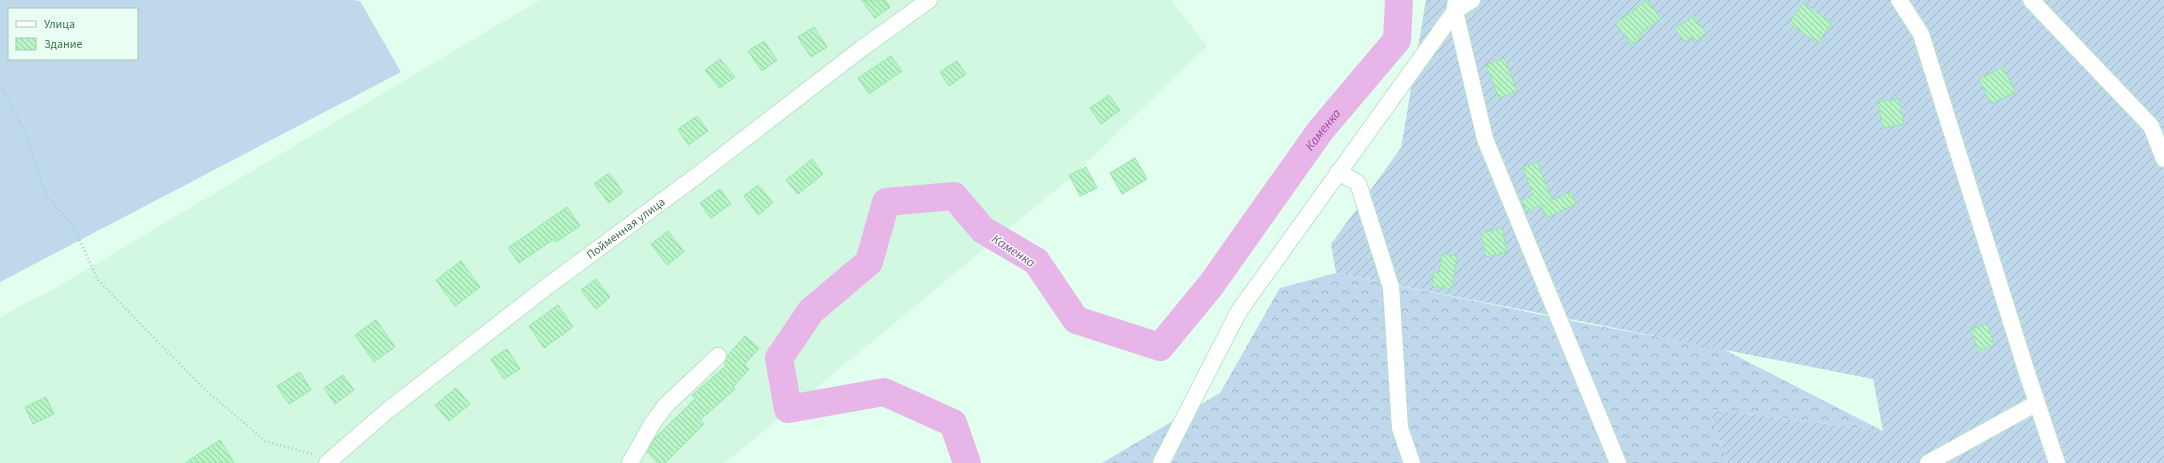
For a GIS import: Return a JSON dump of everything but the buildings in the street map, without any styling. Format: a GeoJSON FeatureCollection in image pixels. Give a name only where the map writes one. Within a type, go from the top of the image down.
{"type":"FeatureCollection","features":[{"type":"Feature","properties":{"kind":"street","name":"Пойменная улица"},"geometry":{"type":"LineString","coordinates":[[330,462],[387,411],[545,288],[699,174],[861,49],[929,0]]}},
{"type":"Feature","properties":{"kind":"street"},"geometry":{"type":"LineString","coordinates":[[1161,463],[1239,311],[1455,5],[1472,0]]}},
{"type":"Feature","properties":{"kind":"street"},"geometry":{"type":"LineString","coordinates":[[1899,0],[1921,34],[2037,403],[2058,463]]}},
{"type":"Feature","properties":{"kind":"street"},"geometry":{"type":"LineString","coordinates":[[2031,0],[2151,126],[2164,159]]}},
{"type":"Feature","properties":{"kind":"street"},"geometry":{"type":"LineString","coordinates":[[1455,5],[1485,139],[1618,463]]}},
{"type":"Feature","properties":{"kind":"street"},"geometry":{"type":"LineString","coordinates":[[1338,172],[1358,182],[1391,287],[1400,428],[1412,463]]}},
{"type":"Feature","properties":{"kind":"street"},"geometry":{"type":"LineString","coordinates":[[630,463],[652,424],[666,405],[718,356]]}},
{"type":"Feature","properties":{"kind":"street"},"geometry":{"type":"LineString","coordinates":[[1928,463],[2037,403]]}},
{"type":"Feature","properties":{"kind":"path"},"geometry":{"type":"LineString","coordinates":[[0,85],[23,128],[45,194],[74,228],[98,280],[201,386],[265,442],[330,462]]}},
{"type":"Feature","properties":{"kind":"shaded area"},"geometry":{"type":"Polygon","coordinates":[[[540,0],[1171,0],[1207,46],[1075,174],[725,463],[0,463],[0,317],[52,290],[540,0]]]}},
{"type":"Feature","properties":{"kind":"green space"},"geometry":{"type":"Polygon","coordinates":[[[0,0],[360,1],[401,72],[0,282],[0,0]]]}},
{"type":"Feature","properties":{"kind":"green space"},"geometry":{"type":"Polygon","coordinates":[[[1426,0],[2164,0],[2164,463],[1728,463],[1708,409],[1883,431],[1873,379],[1336,273],[1331,244],[1401,148],[1426,0]]]}},
{"type":"Feature","properties":{"kind":"green space"},"geometry":{"type":"Polygon","coordinates":[[[1336,273],[1587,324],[1721,348],[1883,431],[1708,409],[1728,463],[1102,463],[1220,393],[1280,288],[1336,273]]]}},
{"type":"Feature","properties":{"kind":"waterway","name":"Каменка"},"geometry":{"type":"LineString","coordinates":[[967,463],[953,423],[884,392],[788,409],[779,358],[811,311],[869,262],[886,202],[954,196],[983,230],[1036,261],[1076,320],[1160,347],[1211,285],[1320,131],[1397,40],[1399,0]]}}]}
